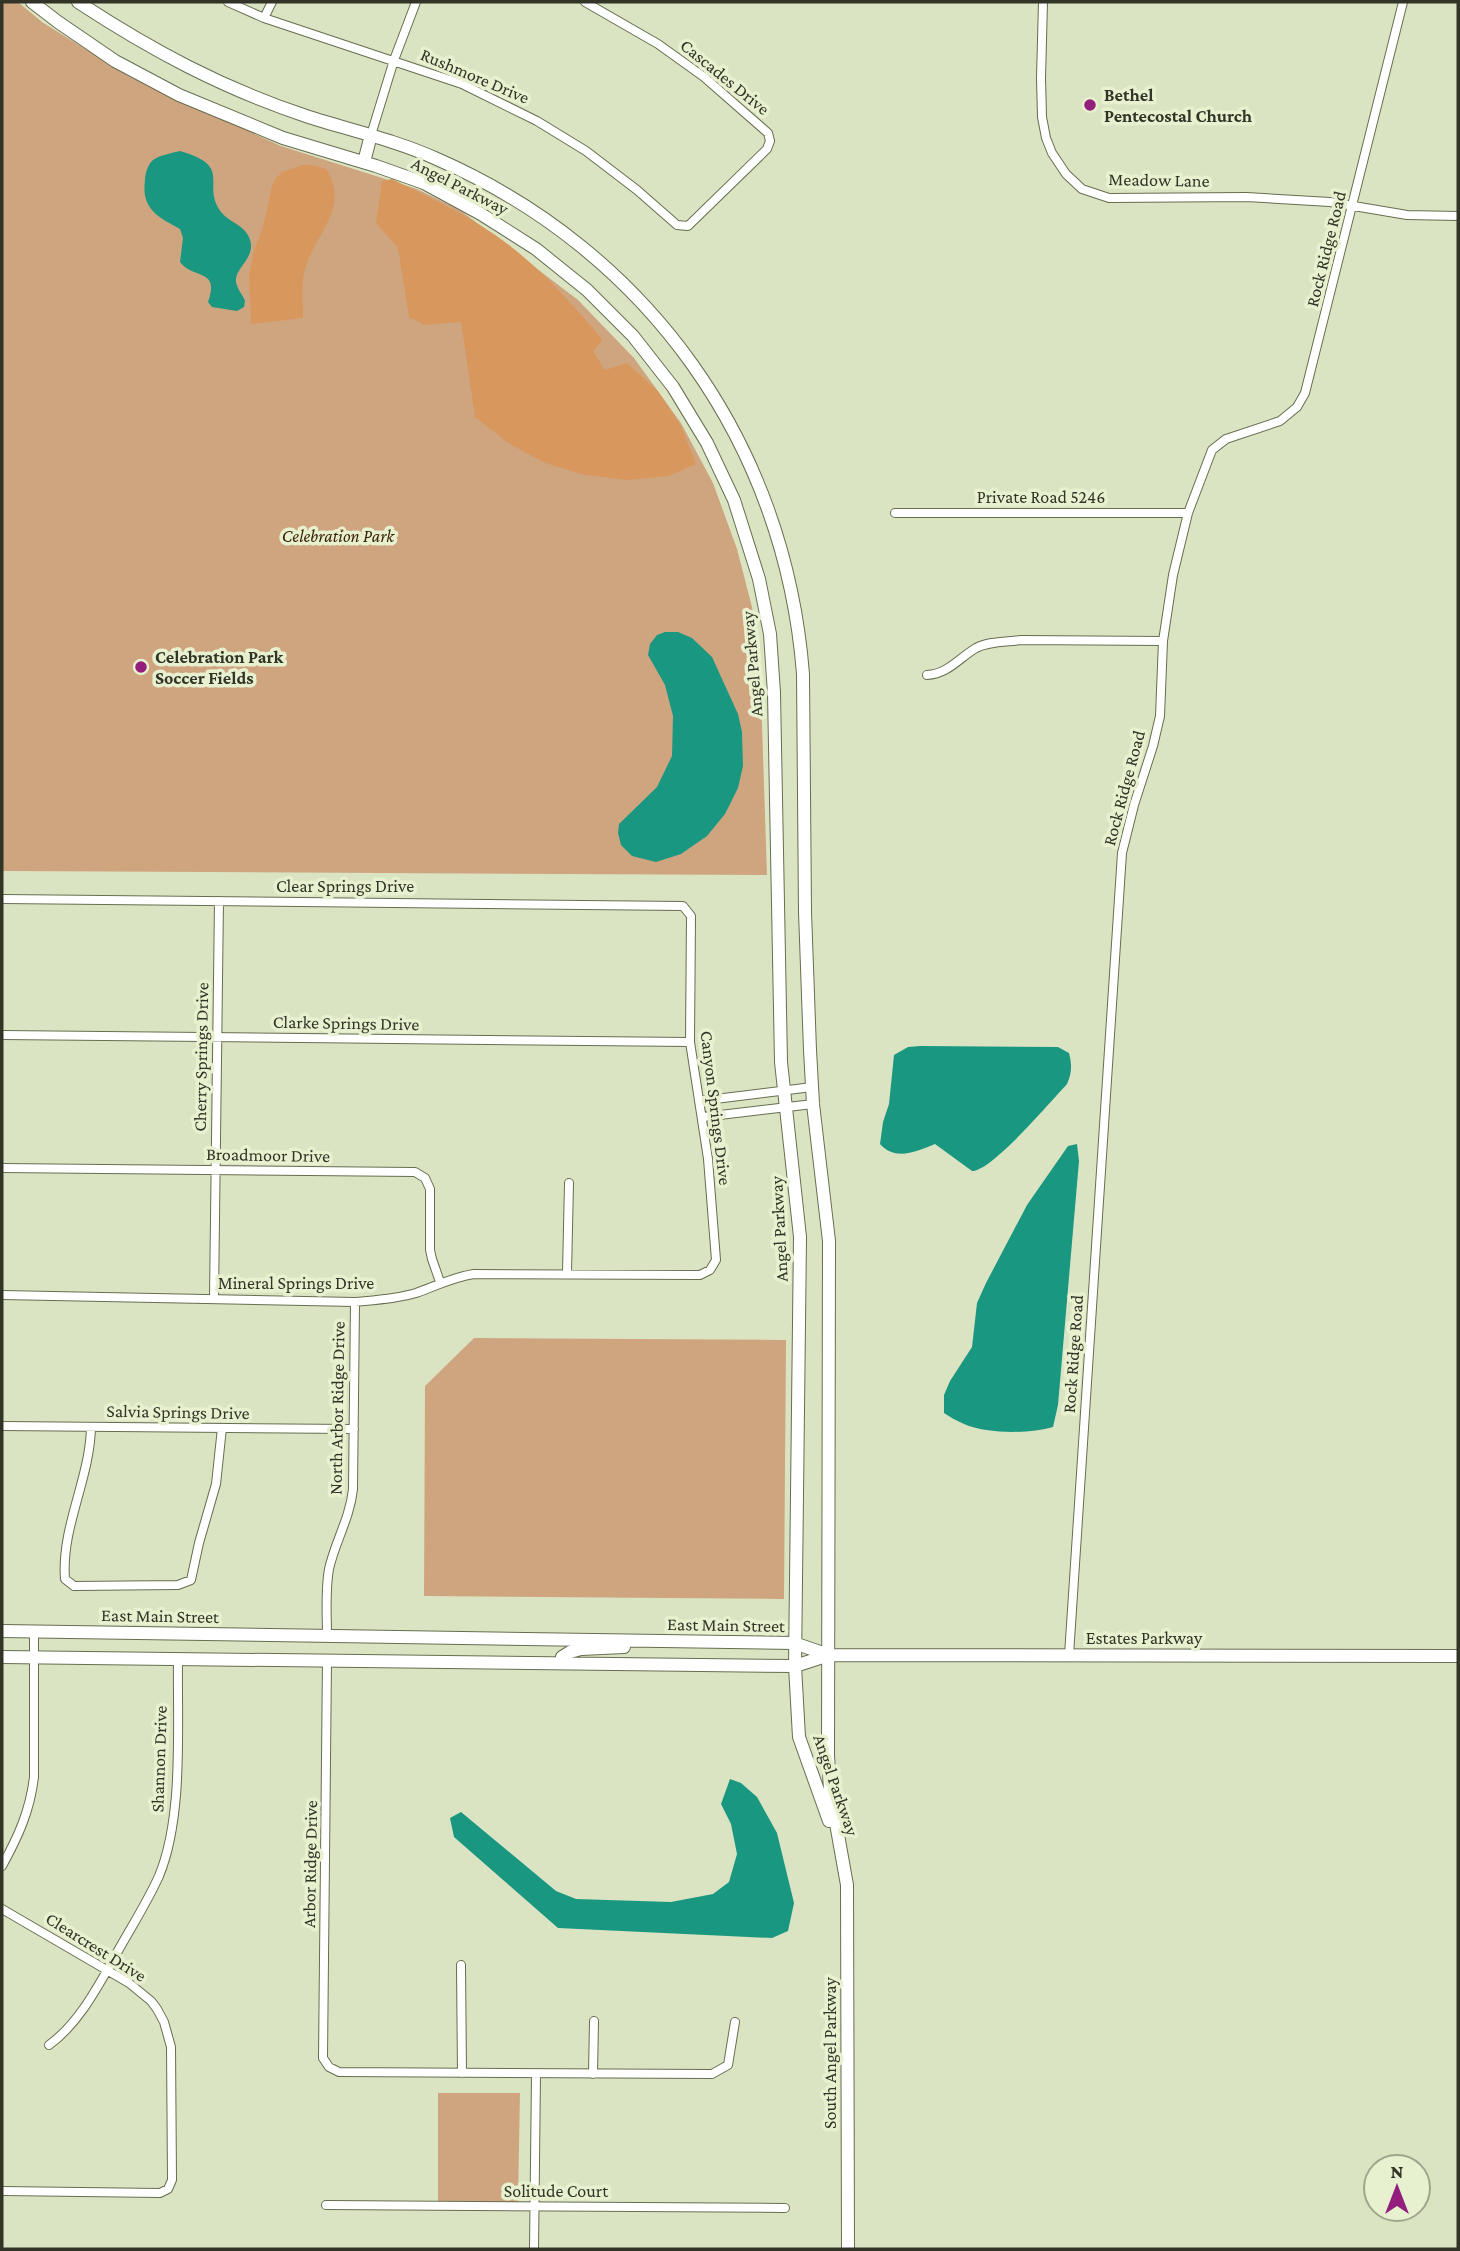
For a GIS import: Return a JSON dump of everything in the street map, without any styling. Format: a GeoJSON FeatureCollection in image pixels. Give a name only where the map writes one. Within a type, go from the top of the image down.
{"type":"FeatureCollection","features":[{"type":"Feature","properties":{"kind":"main road","name":"Angel Parkway"},"geometry":{"type":"LineString","coordinates":[[32,2],[115,61],[179,95],[283,138],[424,183],[481,214],[536,249],[587,290],[633,336],[673,387],[707,443],[734,500],[759,579],[772,655],[778,986],[784,1090],[800,1237],[794,1643],[799,1737],[842,1858]]}},
{"type":"Feature","properties":{"kind":"main road","name":"Angel Parkway"},"geometry":{"type":"LineString","coordinates":[[78,2],[171,60],[211,79],[304,116],[372,135],[436,158],[496,187],[553,223],[606,265],[653,313],[695,366],[730,423],[759,483],[781,547],[800,639],[804,708],[805,912],[812,1087],[829,1241],[830,1790],[842,1858]]}},
{"type":"Feature","properties":{"kind":"main road"},"geometry":{"type":"LineString","coordinates":[[364,162],[372,135]]}},
{"type":"Feature","properties":{"kind":"main road","name":"East Main Street"},"geometry":{"type":"LineString","coordinates":[[2,1631],[794,1643],[830,1655]]}},
{"type":"Feature","properties":{"kind":"main road"},"geometry":{"type":"LineString","coordinates":[[327,1636],[327,1660]]}},
{"type":"Feature","properties":{"kind":"main road"},"geometry":{"type":"LineString","coordinates":[[562,1663],[562,1657],[570,1652],[659,1641]]}},
{"type":"Feature","properties":{"kind":"main road"},"geometry":{"type":"LineString","coordinates":[[2,1657],[795,1666],[830,1655]]}},
{"type":"Feature","properties":{"kind":"main road","name":"Estates Parkway"},"geometry":{"type":"LineString","coordinates":[[830,1655],[1458,1656]]}},
{"type":"Feature","properties":{"kind":"main road","name":"South Angel Parkway"},"geometry":{"type":"LineString","coordinates":[[842,1858],[847,1885],[848,2249]]}},
{"type":"Feature","properties":{"kind":"street","name":"Rushmore Drive"},"geometry":{"type":"LineString","coordinates":[[228,2],[264,18],[462,84],[537,121],[586,151],[677,225],[684,227]]}},
{"type":"Feature","properties":{"kind":"street"},"geometry":{"type":"LineString","coordinates":[[264,18],[272,2]]}},
{"type":"Feature","properties":{"kind":"street"},"geometry":{"type":"LineString","coordinates":[[372,135],[394,60],[416,2]]}},
{"type":"Feature","properties":{"kind":"street","name":"Cascades Drive"},"geometry":{"type":"LineString","coordinates":[[585,2],[658,44],[704,77],[770,137],[767,149],[691,224],[684,227]]}},
{"type":"Feature","properties":{"kind":"street","name":"Meadow Lane"},"geometry":{"type":"LineString","coordinates":[[1042,2],[1042,117],[1046,138],[1066,174],[1082,189],[1109,198],[1247,197],[1330,202],[1399,214],[1458,216]]}},
{"type":"Feature","properties":{"kind":"street","name":"Rock Ridge Road"},"geometry":{"type":"LineString","coordinates":[[1069,1655],[1122,853],[1160,716],[1163,641],[1174,575],[1188,513],[1212,450],[1226,439],[1280,421],[1297,407],[1305,393],[1403,2]]}},
{"type":"Feature","properties":{"kind":"street","name":"Private Road 5246"},"geometry":{"type":"LineString","coordinates":[[895,513],[1188,513]]}},
{"type":"Feature","properties":{"kind":"street"},"geometry":{"type":"LineString","coordinates":[[927,674],[943,672],[978,647],[1000,642],[1163,641]]}},
{"type":"Feature","properties":{"kind":"street","name":"Clear Springs Drive"},"geometry":{"type":"LineString","coordinates":[[2,899],[679,904],[686,908]]}},
{"type":"Feature","properties":{"kind":"street","name":"Cherry Springs Drive"},"geometry":{"type":"LineString","coordinates":[[214,1298],[219,901]]}},
{"type":"Feature","properties":{"kind":"street","name":"Canyon Springs Drive"},"geometry":{"type":"LineString","coordinates":[[686,908],[691,916],[690,1042],[703,1117],[715,1240],[716,1260],[710,1270]]}},
{"type":"Feature","properties":{"kind":"street","name":"Clarke Springs Drive"},"geometry":{"type":"LineString","coordinates":[[2,1035],[690,1042]]}},
{"type":"Feature","properties":{"kind":"street"},"geometry":{"type":"LineString","coordinates":[[699,1101],[812,1087]]}},
{"type":"Feature","properties":{"kind":"street"},"geometry":{"type":"LineString","coordinates":[[703,1117],[813,1104]]}},
{"type":"Feature","properties":{"kind":"street","name":"Broadmoor Drive"},"geometry":{"type":"LineString","coordinates":[[2,1168],[421,1174],[429,1183],[430,1250],[440,1282]]}},
{"type":"Feature","properties":{"kind":"street"},"geometry":{"type":"LineString","coordinates":[[567,1273],[569,1183]]}},
{"type":"Feature","properties":{"kind":"street","name":"Mineral Springs Drive"},"geometry":{"type":"LineString","coordinates":[[2,1295],[355,1302],[397,1298],[457,1277],[494,1272],[700,1275],[710,1270]]}},
{"type":"Feature","properties":{"kind":"street","name":"North Arbor Ridge Drive"},"geometry":{"type":"LineString","coordinates":[[327,1636],[330,1567],[351,1504],[355,1302]]}},
{"type":"Feature","properties":{"kind":"street","name":"Salvia Springs Drive"},"geometry":{"type":"LineString","coordinates":[[2,1426],[354,1429]]}},
{"type":"Feature","properties":{"kind":"street"},"geometry":{"type":"LineString","coordinates":[[91,1427],[87,1467],[70,1524],[66,1548],[65,1579],[74,1586],[178,1586],[191,1580],[216,1484],[222,1428]]}},
{"type":"Feature","properties":{"kind":"street"},"geometry":{"type":"LineString","coordinates":[[2,1866],[18,1837],[31,1801],[34,1777],[34,1631]]}},
{"type":"Feature","properties":{"kind":"street","name":"Shannon Drive"},"geometry":{"type":"LineString","coordinates":[[49,2045],[72,2024],[107,1971],[159,1875],[168,1847],[176,1796],[178,1659]]}},
{"type":"Feature","properties":{"kind":"street","name":"Arbor Ridge Drive"},"geometry":{"type":"LineString","coordinates":[[327,1660],[323,2058],[329,2067],[339,2072],[462,2073]]}},
{"type":"Feature","properties":{"kind":"street","name":"Clearcrest Drive"},"geometry":{"type":"LineString","coordinates":[[2,1909],[129,1983],[151,2001],[164,2022],[171,2047],[172,2076],[172,2180],[169,2189],[160,2193],[2,2191]]}},
{"type":"Feature","properties":{"kind":"street"},"geometry":{"type":"LineString","coordinates":[[461,1965],[462,2073],[712,2074],[728,2065],[733,2048],[735,2022]]}},
{"type":"Feature","properties":{"kind":"street"},"geometry":{"type":"LineString","coordinates":[[593,2074],[594,2021]]}},
{"type":"Feature","properties":{"kind":"street"},"geometry":{"type":"LineString","coordinates":[[534,2249],[536,2074]]}},
{"type":"Feature","properties":{"kind":"street","name":"Solitude Court"},"geometry":{"type":"LineString","coordinates":[[326,2205],[785,2208]]}},
{"type":"Feature","properties":{"kind":"green space","name":"Celebration Park"},"geometry":{"type":"Polygon","coordinates":[[[2,2],[18,2],[42,22],[130,77],[281,146],[417,189],[460,210],[578,300],[634,358],[681,423],[713,483],[737,549],[752,607],[760,664],[767,875],[2,871],[2,2]]]}},
{"type":"Feature","properties":{"kind":"green space"},"geometry":{"type":"Polygon","coordinates":[[[474,1338],[786,1340],[784,1599],[424,1596],[425,1386],[474,1338]]]}},
{"type":"Feature","properties":{"kind":"green space"},"geometry":{"type":"Polygon","coordinates":[[[438,2093],[520,2093],[518,2203],[438,2203],[438,2093]]]}},
{"type":"Feature","properties":{"kind":"shaded area"},"geometry":{"type":"Polygon","coordinates":[[[302,165],[326,169],[333,183],[335,196],[329,220],[305,269],[303,318],[251,324],[249,276],[272,186],[282,172],[302,165]]]}},
{"type":"Feature","properties":{"kind":"shaded area"},"geometry":{"type":"Polygon","coordinates":[[[392,179],[481,226],[534,266],[603,340],[593,351],[605,370],[627,363],[658,391],[681,426],[696,464],[669,476],[627,480],[585,475],[545,463],[508,443],[475,417],[461,322],[425,325],[409,317],[398,248],[376,223],[382,181],[392,179]]]}},
{"type":"Feature","properties":{"kind":"water"},"geometry":{"type":"Polygon","coordinates":[[[180,151],[207,163],[212,170],[215,202],[221,212],[244,229],[249,237],[250,251],[236,277],[245,301],[244,307],[237,311],[212,307],[208,302],[211,284],[208,279],[180,262],[183,238],[180,229],[158,216],[146,198],[145,178],[151,162],[180,151]]]}},
{"type":"Feature","properties":{"kind":"water"},"geometry":{"type":"Polygon","coordinates":[[[678,632],[692,638],[712,657],[738,714],[742,732],[743,766],[738,788],[725,814],[707,836],[681,854],[656,862],[632,856],[621,845],[618,833],[619,824],[657,787],[672,756],[673,716],[665,685],[648,655],[650,644],[657,635],[678,632]]]}},
{"type":"Feature","properties":{"kind":"water"},"geometry":{"type":"Polygon","coordinates":[[[908,1047],[1058,1047],[1069,1053],[1071,1073],[1067,1084],[1007,1148],[981,1168],[972,1171],[935,1144],[899,1154],[880,1144],[889,1104],[894,1055],[908,1047]]]}},
{"type":"Feature","properties":{"kind":"water"},"geometry":{"type":"Polygon","coordinates":[[[1077,1144],[1079,1161],[1058,1405],[1053,1427],[1008,1432],[984,1430],[964,1424],[944,1413],[944,1395],[972,1347],[977,1303],[1027,1205],[1068,1146],[1077,1144]]]}},
{"type":"Feature","properties":{"kind":"water"},"geometry":{"type":"Polygon","coordinates":[[[730,1779],[741,1783],[757,1797],[777,1833],[794,1903],[788,1931],[772,1938],[558,1928],[454,1837],[450,1818],[461,1812],[556,1891],[576,1899],[671,1902],[713,1894],[729,1882],[737,1854],[731,1824],[721,1804],[730,1779]]]}},
{"type":"Feature","properties":{"kind":"place","name":"Bethel Pentecostal Church"},"geometry":{"type":"Point","coordinates":[1090,105]}},
{"type":"Feature","properties":{"kind":"place","name":"Celebration Park Soccer Fields"},"geometry":{"type":"Point","coordinates":[141,667]}}]}
